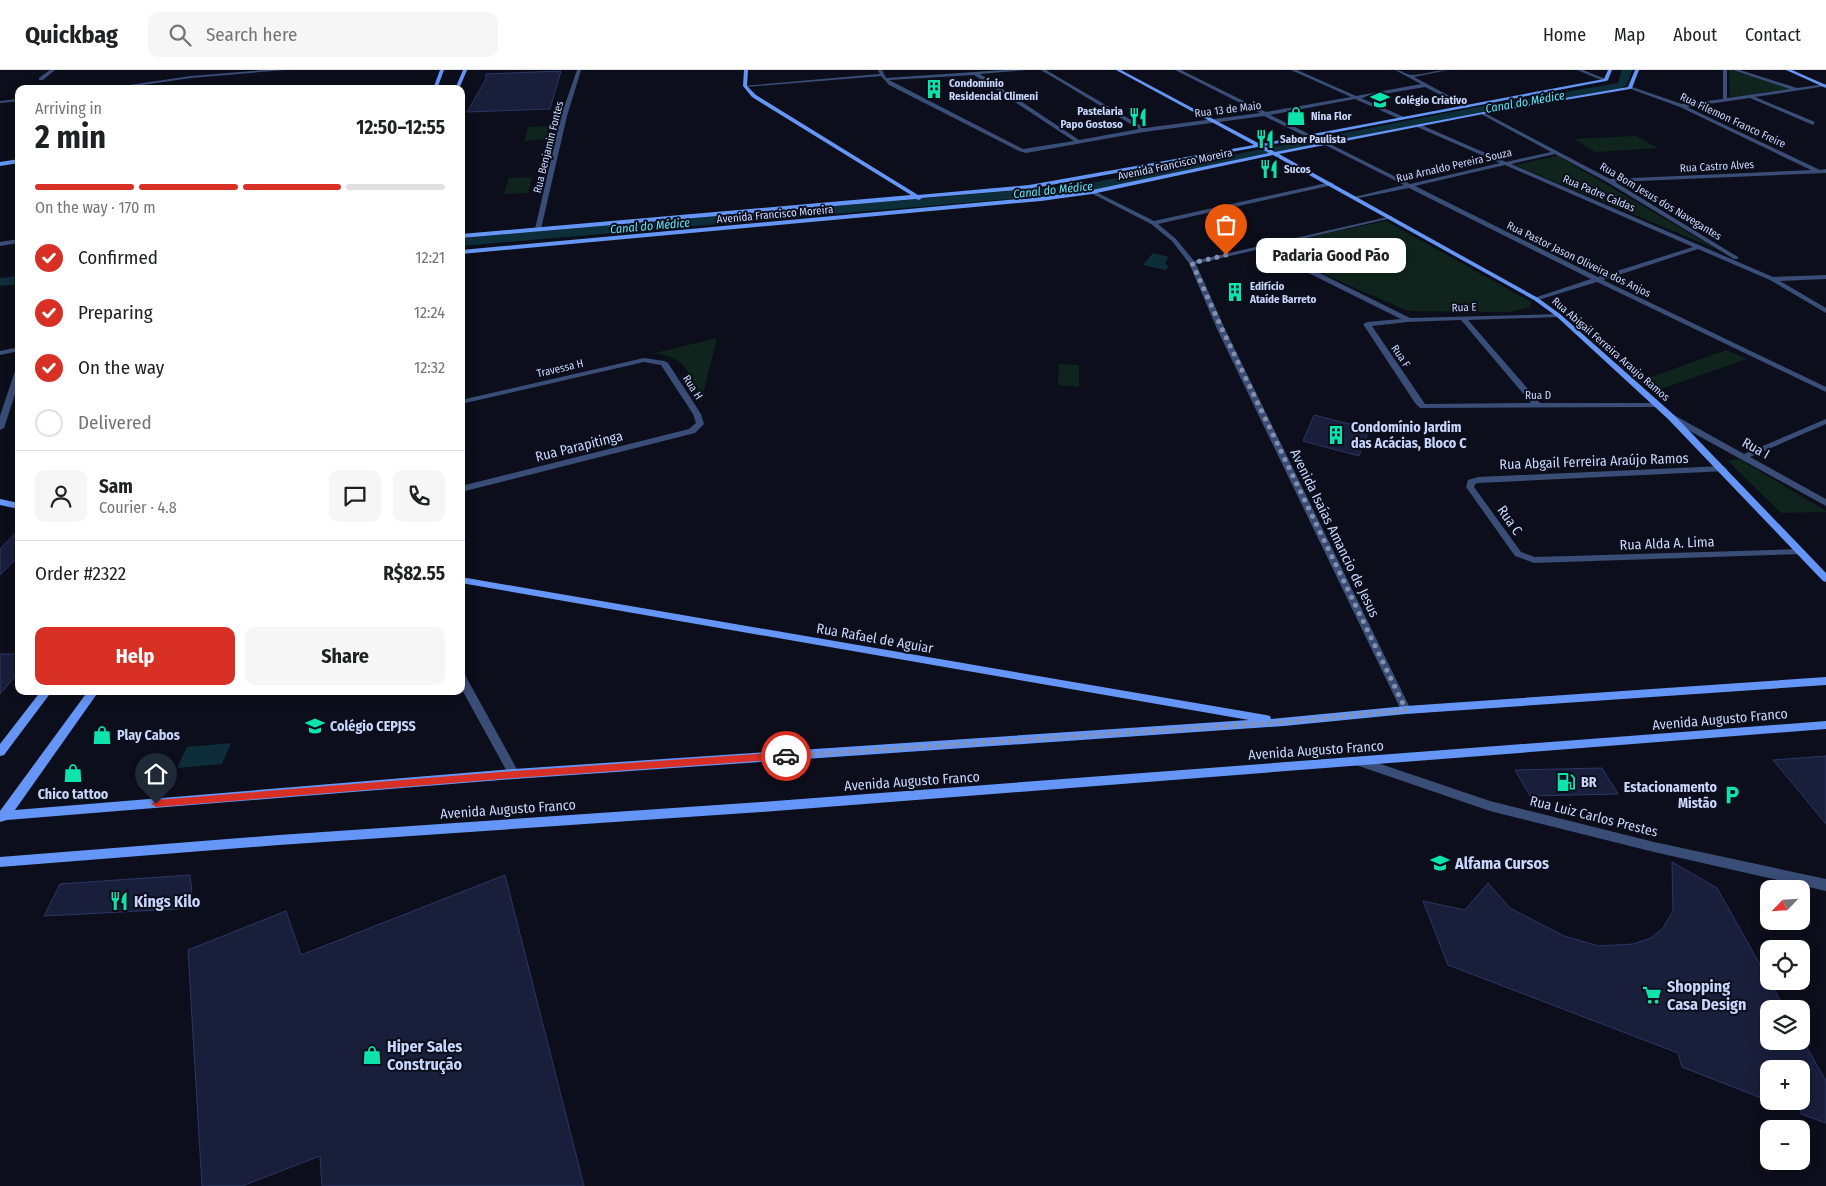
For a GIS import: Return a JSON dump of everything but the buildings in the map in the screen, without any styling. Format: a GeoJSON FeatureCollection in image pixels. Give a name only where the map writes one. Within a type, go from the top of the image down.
{"type":"FeatureCollection","features":[{"type":"Feature","properties":{"kind":"street"},"geometry":{"type":"LineString","coordinates":[[42,79],[53,70]]}},
{"type":"Feature","properties":{"kind":"street"},"geometry":{"type":"LineString","coordinates":[[191,70],[191,80]]}},
{"type":"Feature","properties":{"kind":"street"},"geometry":{"type":"LineString","coordinates":[[142,85],[280,70]]}},
{"type":"Feature","properties":{"kind":"street"},"geometry":{"type":"LineString","coordinates":[[436,85],[442,70]]}},
{"type":"Feature","properties":{"kind":"street"},"geometry":{"type":"LineString","coordinates":[[459,85],[465,70]]}},
{"type":"Feature","properties":{"kind":"street","name":"Rua Benjamin Fontes"},"geometry":{"type":"LineString","coordinates":[[538,229],[564,116],[579,70]]}},
{"type":"Feature","properties":{"kind":"street"},"geometry":{"type":"LineString","coordinates":[[746,70],[745,86],[754,96],[919,198]]}},
{"type":"Feature","properties":{"kind":"street"},"geometry":{"type":"LineString","coordinates":[[745,86],[882,75],[1026,70]]}},
{"type":"Feature","properties":{"kind":"street"},"geometry":{"type":"LineString","coordinates":[[1043,70],[1144,130]]}},
{"type":"Feature","properties":{"kind":"street","name":"Rua Abigail Ferreira Araujo Ramos"},"geometry":{"type":"LineString","coordinates":[[1118,70],[1331,184],[1536,299],[1558,315],[1671,416],[1826,579]]}},
{"type":"Feature","properties":{"kind":"street"},"geometry":{"type":"LineString","coordinates":[[1177,70],[1310,136]]}},
{"type":"Feature","properties":{"kind":"street"},"geometry":{"type":"LineString","coordinates":[[1293,70],[1402,118]]}},
{"type":"Feature","properties":{"kind":"street"},"geometry":{"type":"LineString","coordinates":[[1397,70],[1468,107]]}},
{"type":"Feature","properties":{"kind":"street"},"geometry":{"type":"LineString","coordinates":[[1410,76],[1446,70]]}},
{"type":"Feature","properties":{"kind":"street"},"geometry":{"type":"LineString","coordinates":[[1579,70],[1629,88],[1637,70]]}},
{"type":"Feature","properties":{"kind":"street"},"geometry":{"type":"LineString","coordinates":[[1607,80],[1610,70]]}},
{"type":"Feature","properties":{"kind":"street"},"geometry":{"type":"LineString","coordinates":[[1724,70],[1725,99]]}},
{"type":"Feature","properties":{"kind":"street"},"geometry":{"type":"LineString","coordinates":[[1735,70],[1800,90]]}},
{"type":"Feature","properties":{"kind":"street"},"geometry":{"type":"LineString","coordinates":[[1788,70],[1825,86]]}},
{"type":"Feature","properties":{"kind":"street"},"geometry":{"type":"LineString","coordinates":[[975,72],[1079,142]]}},
{"type":"Feature","properties":{"kind":"street","name":"Rua 13 de Maio"},"geometry":{"type":"LineString","coordinates":[[882,75],[1021,150],[1034,150],[1144,130],[1266,114],[1426,84]]}},
{"type":"Feature","properties":{"kind":"street","name":"Avenida Francisco Moreira"},"geometry":{"type":"LineString","coordinates":[[465,236],[919,198],[1061,182],[1607,80]]}},
{"type":"Feature","properties":{"kind":"street"},"geometry":{"type":"LineString","coordinates":[[1682,106],[1825,86]]}},
{"type":"Feature","properties":{"kind":"street","name":"Avenida Francisco Moreira"},"geometry":{"type":"LineString","coordinates":[[465,252],[956,212],[1092,192],[1324,143],[1629,88]]}},
{"type":"Feature","properties":{"kind":"street","name":"Rua Filemon Franco Freire"},"geometry":{"type":"LineString","coordinates":[[1629,88],[1682,106],[1824,172]]}},
{"type":"Feature","properties":{"kind":"street"},"geometry":{"type":"LineString","coordinates":[[1751,96],[1813,123]]}},
{"type":"Feature","properties":{"kind":"street"},"geometry":{"type":"LineString","coordinates":[[0,102],[15,100]]}},
{"type":"Feature","properties":{"kind":"street","name":"Rua Bom Jesus dos Navegantes"},"geometry":{"type":"LineString","coordinates":[[1483,113],[1609,181],[1826,311]]}},
{"type":"Feature","properties":{"kind":"street","name":"Rua Padre Caldas"},"geometry":{"type":"LineString","coordinates":[[1419,126],[1772,279]]}},
{"type":"Feature","properties":{"kind":"street","name":"Rua Pastor Jason Oliveira dos Anjos"},"geometry":{"type":"LineString","coordinates":[[1324,143],[1598,280],[1826,390]]}},
{"type":"Feature","properties":{"kind":"street","name":"Rua Arnaldo Pereira Souza"},"geometry":{"type":"LineString","coordinates":[[1356,198],[1557,152]]}},
{"type":"Feature","properties":{"kind":"street"},"geometry":{"type":"LineString","coordinates":[[0,164],[15,162]]}},
{"type":"Feature","properties":{"kind":"street","name":"Rua Castro Alves"},"geometry":{"type":"LineString","coordinates":[[1609,181],[1824,172]]}},
{"type":"Feature","properties":{"kind":"street"},"geometry":{"type":"LineString","coordinates":[[1153,223],[1331,184]]}},
{"type":"Feature","properties":{"kind":"street","name":"Avenida Isaías Amancio de Jesus"},"geometry":{"type":"LineString","coordinates":[[1092,192],[1153,223],[1174,240],[1192,263],[1406,710]]}},
{"type":"Feature","properties":{"kind":"street"},"geometry":{"type":"LineString","coordinates":[[1192,263],[1390,217]]}},
{"type":"Feature","properties":{"kind":"street"},"geometry":{"type":"LineString","coordinates":[[0,244],[15,242]]}},
{"type":"Feature","properties":{"kind":"street"},"geometry":{"type":"LineString","coordinates":[[1261,247],[1408,320]]}},
{"type":"Feature","properties":{"kind":"street"},"geometry":{"type":"LineString","coordinates":[[1536,299],[1699,247]]}},
{"type":"Feature","properties":{"kind":"street"},"geometry":{"type":"LineString","coordinates":[[1772,279],[1826,277]]}},
{"type":"Feature","properties":{"kind":"street","name":"Rua E"},"geometry":{"type":"LineString","coordinates":[[1371,322],[1558,315]]}},
{"type":"Feature","properties":{"kind":"street"},"geometry":{"type":"LineString","coordinates":[[1463,319],[1538,406]]}},
{"type":"Feature","properties":{"kind":"street","name":"Rua F"},"geometry":{"type":"LineString","coordinates":[[1371,322],[1367,324],[1367,327],[1419,403]]}},
{"type":"Feature","properties":{"kind":"street"},"geometry":{"type":"LineString","coordinates":[[0,352],[15,350]]}},
{"type":"Feature","properties":{"kind":"street","name":"Travessa H"},"geometry":{"type":"LineString","coordinates":[[465,401],[644,360],[664,363]]}},
{"type":"Feature","properties":{"kind":"street","name":"Rua H"},"geometry":{"type":"LineString","coordinates":[[664,363],[697,414],[700,424]]}},
{"type":"Feature","properties":{"kind":"street"},"geometry":{"type":"LineString","coordinates":[[0,428],[15,382]]}},
{"type":"Feature","properties":{"kind":"street","name":"Rua D"},"geometry":{"type":"LineString","coordinates":[[1419,403],[1428,407],[1658,405]]}},
{"type":"Feature","properties":{"kind":"street","name":"Rua I"},"geometry":{"type":"LineString","coordinates":[[1671,416],[1826,503]]}},
{"type":"Feature","properties":{"kind":"street"},"geometry":{"type":"LineString","coordinates":[[1744,457],[1826,421]]}},
{"type":"Feature","properties":{"kind":"street","name":"Rua Parapitinga"},"geometry":{"type":"LineString","coordinates":[[465,488],[692,431],[700,424]]}},
{"type":"Feature","properties":{"kind":"street","name":"Rua Abgail Ferreira Araújo Ramos"},"geometry":{"type":"LineString","coordinates":[[1470,487],[1471,482],[1478,480],[1723,470]]}},
{"type":"Feature","properties":{"kind":"street","name":"Rua C"},"geometry":{"type":"LineString","coordinates":[[1470,487],[1518,554],[1534,560]]}},
{"type":"Feature","properties":{"kind":"street"},"geometry":{"type":"LineString","coordinates":[[0,502],[15,505]]}},
{"type":"Feature","properties":{"kind":"street","name":"Rua Alda A. Lima"},"geometry":{"type":"LineString","coordinates":[[1534,560],[1801,552]]}},
{"type":"Feature","properties":{"kind":"street","name":"Rua Rafael de Aguiar"},"geometry":{"type":"LineString","coordinates":[[465,581],[1284,722]]}},
{"type":"Feature","properties":{"kind":"street"},"geometry":{"type":"LineString","coordinates":[[1,818],[514,774],[1284,722],[1406,710],[1826,681]]}},
{"type":"Feature","properties":{"kind":"street"},"geometry":{"type":"LineString","coordinates":[[465,685],[514,774]]}},
{"type":"Feature","properties":{"kind":"street"},"geometry":{"type":"LineString","coordinates":[[0,752],[44,695]]}},
{"type":"Feature","properties":{"kind":"street"},"geometry":{"type":"LineString","coordinates":[[1,818],[91,695]]}},
{"type":"Feature","properties":{"kind":"street","name":"Avenida Augusto Franco"},"geometry":{"type":"LineString","coordinates":[[0,862],[1360,762],[1826,725]]}},
{"type":"Feature","properties":{"kind":"street","name":"Rua Luiz Carlos Prestes"},"geometry":{"type":"LineString","coordinates":[[1360,762],[1490,806],[1664,849],[1826,885]]}},
{"type":"Feature","properties":{"kind":"green space"},"geometry":{"type":"Polygon","coordinates":[[[1729,70],[1731,70],[1792,89],[1730,97],[1729,70]]]}},
{"type":"Feature","properties":{"kind":"green space"},"geometry":{"type":"Polygon","coordinates":[[[549,126],[546,139],[524,141],[528,127],[549,126]]]}},
{"type":"Feature","properties":{"kind":"green space"},"geometry":{"type":"Polygon","coordinates":[[[1636,136],[1658,148],[1595,152],[1574,139],[1636,136]]]}},
{"type":"Feature","properties":{"kind":"green space"},"geometry":{"type":"Polygon","coordinates":[[[1558,156],[1716,249],[1515,165],[1558,156]]]}},
{"type":"Feature","properties":{"kind":"green space"},"geometry":{"type":"Polygon","coordinates":[[[532,177],[528,193],[504,194],[509,178],[532,177]]]}},
{"type":"Feature","properties":{"kind":"green space"},"geometry":{"type":"Polygon","coordinates":[[[1386,221],[1531,302],[1530,307],[1510,312],[1408,311],[1261,247],[1386,221]]]}},
{"type":"Feature","properties":{"kind":"green space"},"geometry":{"type":"Polygon","coordinates":[[[717,338],[701,402],[686,368],[675,359],[655,353],[717,338]]]}},
{"type":"Feature","properties":{"kind":"green space"},"geometry":{"type":"Polygon","coordinates":[[[1726,350],[1747,359],[1655,391],[1643,380],[1726,350]]]}},
{"type":"Feature","properties":{"kind":"green space"},"geometry":{"type":"Polygon","coordinates":[[[1059,364],[1079,365],[1079,387],[1058,385],[1059,364]]]}},
{"type":"Feature","properties":{"kind":"green space"},"geometry":{"type":"Polygon","coordinates":[[[1739,459],[1826,512],[1781,513],[1728,461],[1739,459]]]}},
{"type":"Feature","properties":{"kind":"water"},"geometry":{"type":"Polygon","coordinates":[[[1153,253],[1169,257],[1165,263],[1169,267],[1165,270],[1143,265],[1153,253]]]}},
{"type":"Feature","properties":{"kind":"water"},"geometry":{"type":"Polygon","coordinates":[[[231,743],[222,764],[177,768],[187,747],[231,743]]]}},
{"type":"Feature","properties":{"kind":"waterway","name":"Canal do Médice"},"geometry":{"type":"LineString","coordinates":[[465,242],[1080,189],[1472,111],[1622,85],[1627,70]]}},
{"type":"Feature","properties":{"kind":"waterway"},"geometry":{"type":"LineString","coordinates":[[0,282],[15,280]]}},
{"type":"Feature","properties":{"kind":"way so far"},"geometry":{"type":"LineString","coordinates":[[786,756],[1284,722],[1406,710],[1192,263],[1226,255]]}},
{"type":"Feature","properties":{"kind":"place","name":"Condomínio Residencial Climeni"},"geometry":{"type":"Point","coordinates":[934,89]}},
{"type":"Feature","properties":{"kind":"place","name":"Colégio Criativo"},"geometry":{"type":"Point","coordinates":[1380,100]}},
{"type":"Feature","properties":{"kind":"place","name":"Nina Flor"},"geometry":{"type":"Point","coordinates":[1296,116]}},
{"type":"Feature","properties":{"kind":"place","name":"Pastelaria Papo Gostoso"},"geometry":{"type":"Point","coordinates":[1138,117]}},
{"type":"Feature","properties":{"kind":"place","name":"Sabor Paulista"},"geometry":{"type":"Point","coordinates":[1265,139]}},
{"type":"Feature","properties":{"kind":"place","name":"Sucos"},"geometry":{"type":"Point","coordinates":[1269,169]}},
{"type":"Feature","properties":{"kind":"place","name":"Padaria Good Pão"},"geometry":{"type":"Point","coordinates":[1226,255]}},
{"type":"Feature","properties":{"kind":"place","name":"Edifício Ataíde Barreto"},"geometry":{"type":"Point","coordinates":[1235,292]}},
{"type":"Feature","properties":{"kind":"place","name":"Condomínio Jardim das Acácias, Bloco C"},"geometry":{"type":"Point","coordinates":[1336,435]}},
{"type":"Feature","properties":{"kind":"place","name":"Colégio CEPJSS"},"geometry":{"type":"Point","coordinates":[315,726]}},
{"type":"Feature","properties":{"kind":"place","name":"Play Cabos"},"geometry":{"type":"Point","coordinates":[102,735]}},
{"type":"Feature","properties":{"kind":"place","name":"Chico tattoo"},"geometry":{"type":"Point","coordinates":[73,773]}},
{"type":"Feature","properties":{"kind":"place","name":"BR"},"geometry":{"type":"Point","coordinates":[1566,782]}},
{"type":"Feature","properties":{"kind":"place","name":"Estacionamento Mistão"},"geometry":{"type":"Point","coordinates":[1732,795]}},
{"type":"Feature","properties":{"kind":"place","name":"Alfama Cursos"},"geometry":{"type":"Point","coordinates":[1440,863]}},
{"type":"Feature","properties":{"kind":"place","name":"Kings Kilo"},"geometry":{"type":"Point","coordinates":[119,901]}},
{"type":"Feature","properties":{"kind":"place","name":"Shopping Casa Design"},"geometry":{"type":"Point","coordinates":[1652,995]}},
{"type":"Feature","properties":{"kind":"place","name":"Hiper Sales Construção"},"geometry":{"type":"Point","coordinates":[372,1055]}},
{"type":"Feature","properties":{"kind":"route"},"geometry":{"type":"LineString","coordinates":[[156,804],[514,774],[786,756]]}}]}
